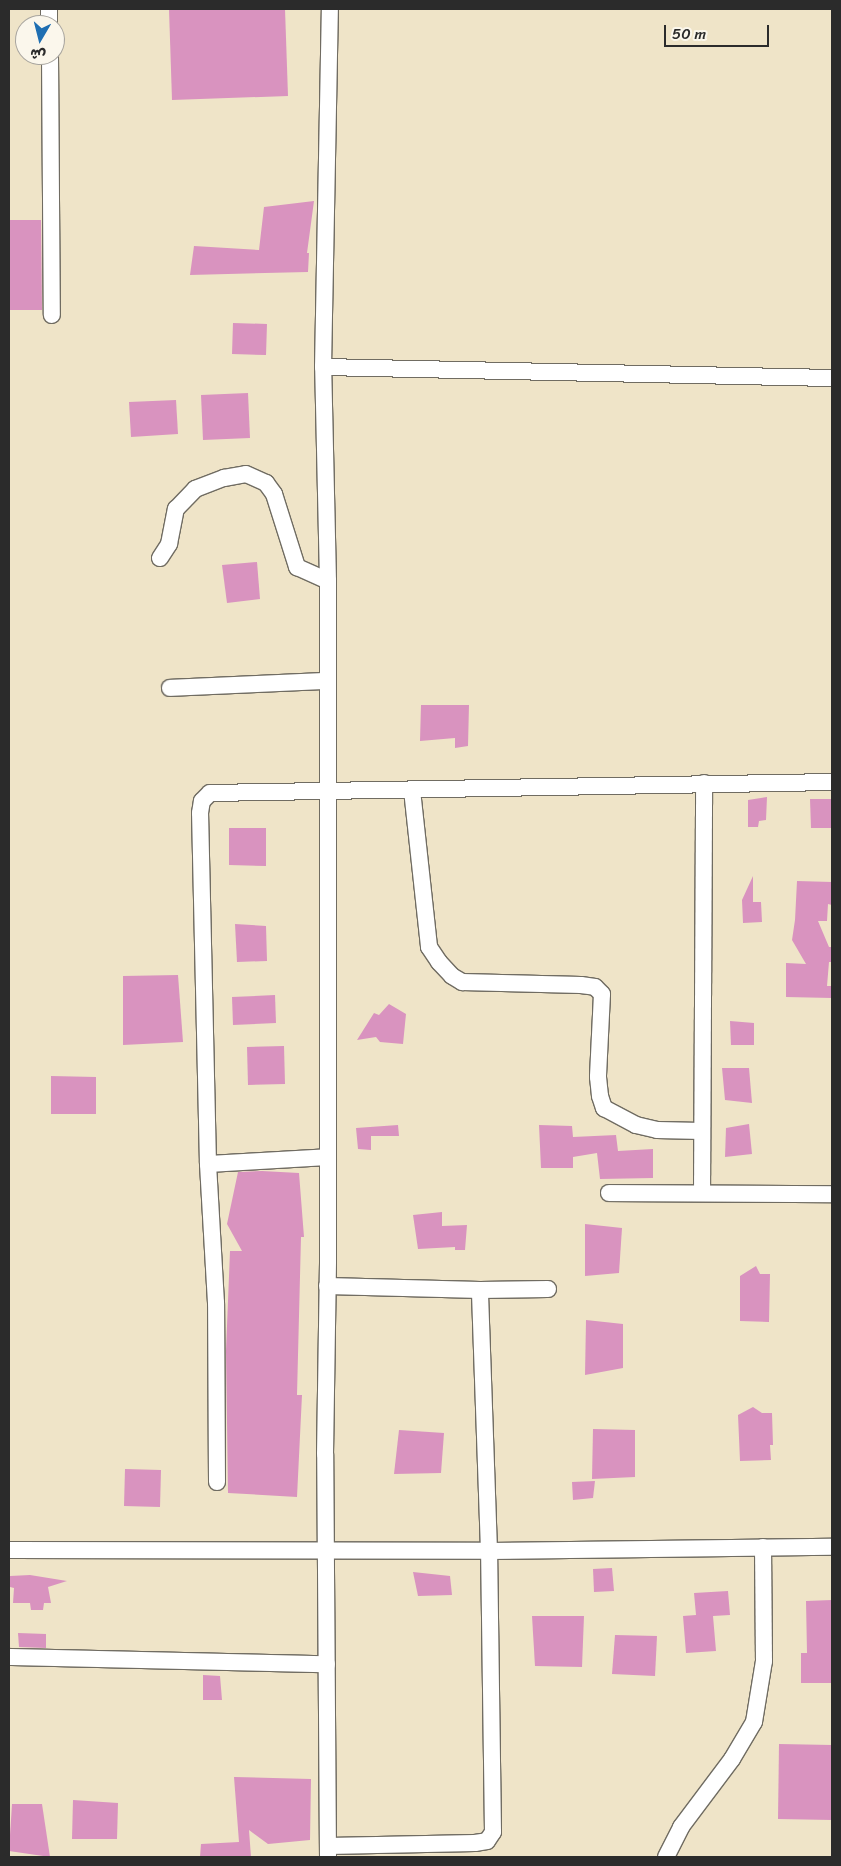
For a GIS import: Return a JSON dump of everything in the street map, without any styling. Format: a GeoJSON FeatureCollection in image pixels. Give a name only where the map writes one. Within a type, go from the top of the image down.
{"type":"FeatureCollection","features":[{"type":"Feature","properties":{"kind":"street"},"geometry":{"type":"LineString","coordinates":[[330,9],[323,367],[328,581],[326,791],[328,1852],[475,1843],[487,1841],[493,1832],[489,1551],[480,1290]]}},
{"type":"Feature","properties":{"kind":"street"},"geometry":{"type":"LineString","coordinates":[[50,65],[52,315]]}},
{"type":"Feature","properties":{"kind":"street"},"geometry":{"type":"LineString","coordinates":[[323,367],[832,378]]}},
{"type":"Feature","properties":{"kind":"street"},"geometry":{"type":"LineString","coordinates":[[160,558],[169,544],[176,509],[195,488],[224,478],[246,474],[266,484],[274,494],[297,567],[328,581]]}},
{"type":"Feature","properties":{"kind":"street"},"geometry":{"type":"LineString","coordinates":[[170,688],[327,681]]}},
{"type":"Feature","properties":{"kind":"street"},"geometry":{"type":"LineString","coordinates":[[218,1482],[216,1304],[208,1164],[200,813],[202,801],[210,794],[832,782]]}},
{"type":"Feature","properties":{"kind":"street"},"geometry":{"type":"LineString","coordinates":[[702,1193],[704,783]]}},
{"type":"Feature","properties":{"kind":"street"},"geometry":{"type":"LineString","coordinates":[[412,790],[429,947],[439,962],[452,976],[462,982],[581,985],[594,987],[602,994],[598,1077],[600,1096],[604,1108],[636,1125],[657,1130],[702,1132]]}},
{"type":"Feature","properties":{"kind":"street"},"geometry":{"type":"LineString","coordinates":[[208,1164],[328,1157]]}},
{"type":"Feature","properties":{"kind":"street"},"geometry":{"type":"LineString","coordinates":[[609,1193],[832,1194]]}},
{"type":"Feature","properties":{"kind":"street"},"geometry":{"type":"LineString","coordinates":[[328,1286],[480,1290],[548,1289]]}},
{"type":"Feature","properties":{"kind":"street"},"geometry":{"type":"LineString","coordinates":[[666,1857],[680,1827],[732,1759],[754,1722],[764,1661],[763,1547]]}},
{"type":"Feature","properties":{"kind":"street"},"geometry":{"type":"LineString","coordinates":[[9,1550],[326,1549],[489,1551],[832,1547]]}},
{"type":"Feature","properties":{"kind":"street"},"geometry":{"type":"LineString","coordinates":[[9,1657],[327,1664]]}},
{"type":"Feature","properties":{"kind":"building"},"geometry":{"type":"Polygon","coordinates":[[[169,9],[285,9],[288,96],[172,100],[169,9]]]}},
{"type":"Feature","properties":{"kind":"building"},"geometry":{"type":"Polygon","coordinates":[[[314,201],[307,253],[309,253],[308,272],[190,275],[194,246],[259,250],[264,207],[314,201]]]}},
{"type":"Feature","properties":{"kind":"building"},"geometry":{"type":"Polygon","coordinates":[[[9,220],[41,220],[42,310],[9,310],[9,220]]]}},
{"type":"Feature","properties":{"kind":"building"},"geometry":{"type":"Polygon","coordinates":[[[233,323],[267,324],[266,355],[232,354],[233,323]]]}},
{"type":"Feature","properties":{"kind":"building"},"geometry":{"type":"Polygon","coordinates":[[[248,393],[250,438],[203,440],[201,395],[248,393]]]}},
{"type":"Feature","properties":{"kind":"building"},"geometry":{"type":"Polygon","coordinates":[[[176,400],[178,434],[131,437],[129,402],[176,400]]]}},
{"type":"Feature","properties":{"kind":"building"},"geometry":{"type":"Polygon","coordinates":[[[257,562],[260,599],[227,603],[222,565],[257,562]]]}},
{"type":"Feature","properties":{"kind":"building"},"geometry":{"type":"Polygon","coordinates":[[[421,705],[469,705],[468,746],[455,748],[455,738],[420,741],[421,705]]]}},
{"type":"Feature","properties":{"kind":"building"},"geometry":{"type":"Polygon","coordinates":[[[767,797],[766,820],[759,821],[758,827],[748,827],[748,800],[767,797]]]}},
{"type":"Feature","properties":{"kind":"building"},"geometry":{"type":"Polygon","coordinates":[[[810,799],[832,799],[832,828],[811,828],[810,799]]]}},
{"type":"Feature","properties":{"kind":"building"},"geometry":{"type":"Polygon","coordinates":[[[229,828],[266,828],[266,866],[229,865],[229,828]]]}},
{"type":"Feature","properties":{"kind":"building"},"geometry":{"type":"Polygon","coordinates":[[[753,876],[753,902],[761,902],[762,922],[743,923],[742,900],[753,876]]]}},
{"type":"Feature","properties":{"kind":"building"},"geometry":{"type":"Polygon","coordinates":[[[797,881],[832,882],[832,905],[828,904],[827,921],[818,921],[829,947],[832,947],[832,962],[829,962],[827,986],[832,986],[832,998],[786,997],[786,963],[806,964],[792,940],[797,881]]]}},
{"type":"Feature","properties":{"kind":"building"},"geometry":{"type":"Polygon","coordinates":[[[235,924],[266,926],[267,961],[237,962],[235,924]]]}},
{"type":"Feature","properties":{"kind":"building"},"geometry":{"type":"Polygon","coordinates":[[[178,975],[183,1042],[123,1045],[123,976],[178,975]]]}},
{"type":"Feature","properties":{"kind":"building"},"geometry":{"type":"Polygon","coordinates":[[[275,995],[276,1023],[233,1025],[232,997],[275,995]]]}},
{"type":"Feature","properties":{"kind":"building"},"geometry":{"type":"Polygon","coordinates":[[[389,1004],[406,1014],[403,1044],[380,1042],[376,1037],[357,1040],[374,1013],[379,1015],[389,1004]]]}},
{"type":"Feature","properties":{"kind":"building"},"geometry":{"type":"Polygon","coordinates":[[[730,1021],[754,1023],[754,1045],[731,1045],[730,1021]]]}},
{"type":"Feature","properties":{"kind":"building"},"geometry":{"type":"Polygon","coordinates":[[[284,1046],[285,1084],[248,1085],[247,1047],[284,1046]]]}},
{"type":"Feature","properties":{"kind":"building"},"geometry":{"type":"Polygon","coordinates":[[[722,1068],[749,1068],[752,1103],[725,1100],[722,1068]]]}},
{"type":"Feature","properties":{"kind":"building"},"geometry":{"type":"Polygon","coordinates":[[[51,1076],[96,1077],[96,1114],[51,1114],[51,1076]]]}},
{"type":"Feature","properties":{"kind":"building"},"geometry":{"type":"Polygon","coordinates":[[[749,1124],[752,1154],[725,1157],[726,1128],[749,1124]]]}},
{"type":"Feature","properties":{"kind":"building"},"geometry":{"type":"Polygon","coordinates":[[[398,1125],[399,1136],[371,1136],[371,1150],[358,1149],[356,1128],[398,1125]]]}},
{"type":"Feature","properties":{"kind":"building"},"geometry":{"type":"Polygon","coordinates":[[[539,1125],[572,1126],[573,1137],[616,1135],[618,1151],[653,1149],[653,1178],[600,1179],[597,1153],[573,1157],[573,1168],[541,1168],[539,1125]]]}},
{"type":"Feature","properties":{"kind":"building"},"geometry":{"type":"Polygon","coordinates":[[[238,1172],[299,1173],[304,1237],[301,1237],[297,1395],[302,1395],[297,1497],[228,1493],[226,1351],[230,1251],[242,1251],[227,1224],[238,1172]]]}},
{"type":"Feature","properties":{"kind":"building"},"geometry":{"type":"Polygon","coordinates":[[[442,1212],[442,1226],[467,1225],[465,1250],[455,1250],[455,1247],[418,1249],[413,1215],[442,1212]]]}},
{"type":"Feature","properties":{"kind":"building"},"geometry":{"type":"Polygon","coordinates":[[[585,1224],[622,1228],[619,1273],[585,1276],[585,1224]]]}},
{"type":"Feature","properties":{"kind":"building"},"geometry":{"type":"Polygon","coordinates":[[[756,1266],[760,1274],[770,1274],[769,1322],[740,1321],[740,1276],[756,1266]]]}},
{"type":"Feature","properties":{"kind":"building"},"geometry":{"type":"Polygon","coordinates":[[[586,1320],[623,1324],[623,1368],[585,1375],[586,1320]]]}},
{"type":"Feature","properties":{"kind":"building"},"geometry":{"type":"Polygon","coordinates":[[[753,1407],[762,1413],[772,1413],[773,1445],[770,1445],[771,1460],[740,1461],[738,1415],[753,1407]]]}},
{"type":"Feature","properties":{"kind":"building"},"geometry":{"type":"Polygon","coordinates":[[[593,1429],[635,1430],[635,1477],[592,1479],[593,1429]]]}},
{"type":"Feature","properties":{"kind":"building"},"geometry":{"type":"Polygon","coordinates":[[[399,1430],[444,1433],[441,1473],[394,1474],[399,1430]]]}},
{"type":"Feature","properties":{"kind":"building"},"geometry":{"type":"Polygon","coordinates":[[[125,1469],[161,1470],[160,1507],[124,1506],[125,1469]]]}},
{"type":"Feature","properties":{"kind":"building"},"geometry":{"type":"Polygon","coordinates":[[[595,1481],[593,1498],[573,1500],[572,1482],[595,1481]]]}},
{"type":"Feature","properties":{"kind":"building"},"geometry":{"type":"Polygon","coordinates":[[[612,1568],[614,1591],[594,1592],[593,1569],[612,1568]]]}},
{"type":"Feature","properties":{"kind":"building"},"geometry":{"type":"Polygon","coordinates":[[[413,1572],[450,1576],[452,1595],[418,1596],[413,1572]]]}},
{"type":"Feature","properties":{"kind":"building"},"geometry":{"type":"Polygon","coordinates":[[[30,1575],[67,1581],[48,1587],[51,1603],[44,1603],[43,1610],[31,1610],[30,1603],[13,1603],[14,1588],[10,1587],[10,1576],[30,1575]]]}},
{"type":"Feature","properties":{"kind":"building"},"geometry":{"type":"Polygon","coordinates":[[[728,1591],[730,1615],[713,1616],[716,1651],[686,1653],[683,1616],[696,1615],[694,1593],[728,1591]]]}},
{"type":"Feature","properties":{"kind":"building"},"geometry":{"type":"Polygon","coordinates":[[[832,1600],[831,1683],[801,1683],[801,1653],[807,1653],[806,1601],[832,1600]]]}},
{"type":"Feature","properties":{"kind":"building"},"geometry":{"type":"Polygon","coordinates":[[[532,1616],[584,1616],[582,1667],[535,1666],[532,1616]]]}},
{"type":"Feature","properties":{"kind":"building"},"geometry":{"type":"Polygon","coordinates":[[[18,1633],[46,1634],[46,1648],[19,1647],[18,1633]]]}},
{"type":"Feature","properties":{"kind":"building"},"geometry":{"type":"Polygon","coordinates":[[[615,1635],[657,1636],[655,1676],[612,1674],[615,1635]]]}},
{"type":"Feature","properties":{"kind":"building"},"geometry":{"type":"Polygon","coordinates":[[[203,1675],[220,1676],[222,1700],[203,1700],[203,1675]]]}},
{"type":"Feature","properties":{"kind":"building"},"geometry":{"type":"Polygon","coordinates":[[[779,1744],[832,1745],[832,1820],[778,1819],[779,1744]]]}},
{"type":"Feature","properties":{"kind":"building"},"geometry":{"type":"Polygon","coordinates":[[[234,1777],[311,1779],[310,1840],[268,1844],[249,1830],[251,1857],[200,1857],[201,1844],[239,1842],[234,1777]]]}},
{"type":"Feature","properties":{"kind":"building"},"geometry":{"type":"Polygon","coordinates":[[[73,1800],[118,1803],[117,1839],[72,1839],[73,1800]]]}},
{"type":"Feature","properties":{"kind":"building"},"geometry":{"type":"Polygon","coordinates":[[[12,1804],[42,1804],[50,1857],[9,1851],[12,1804]]]}}]}
